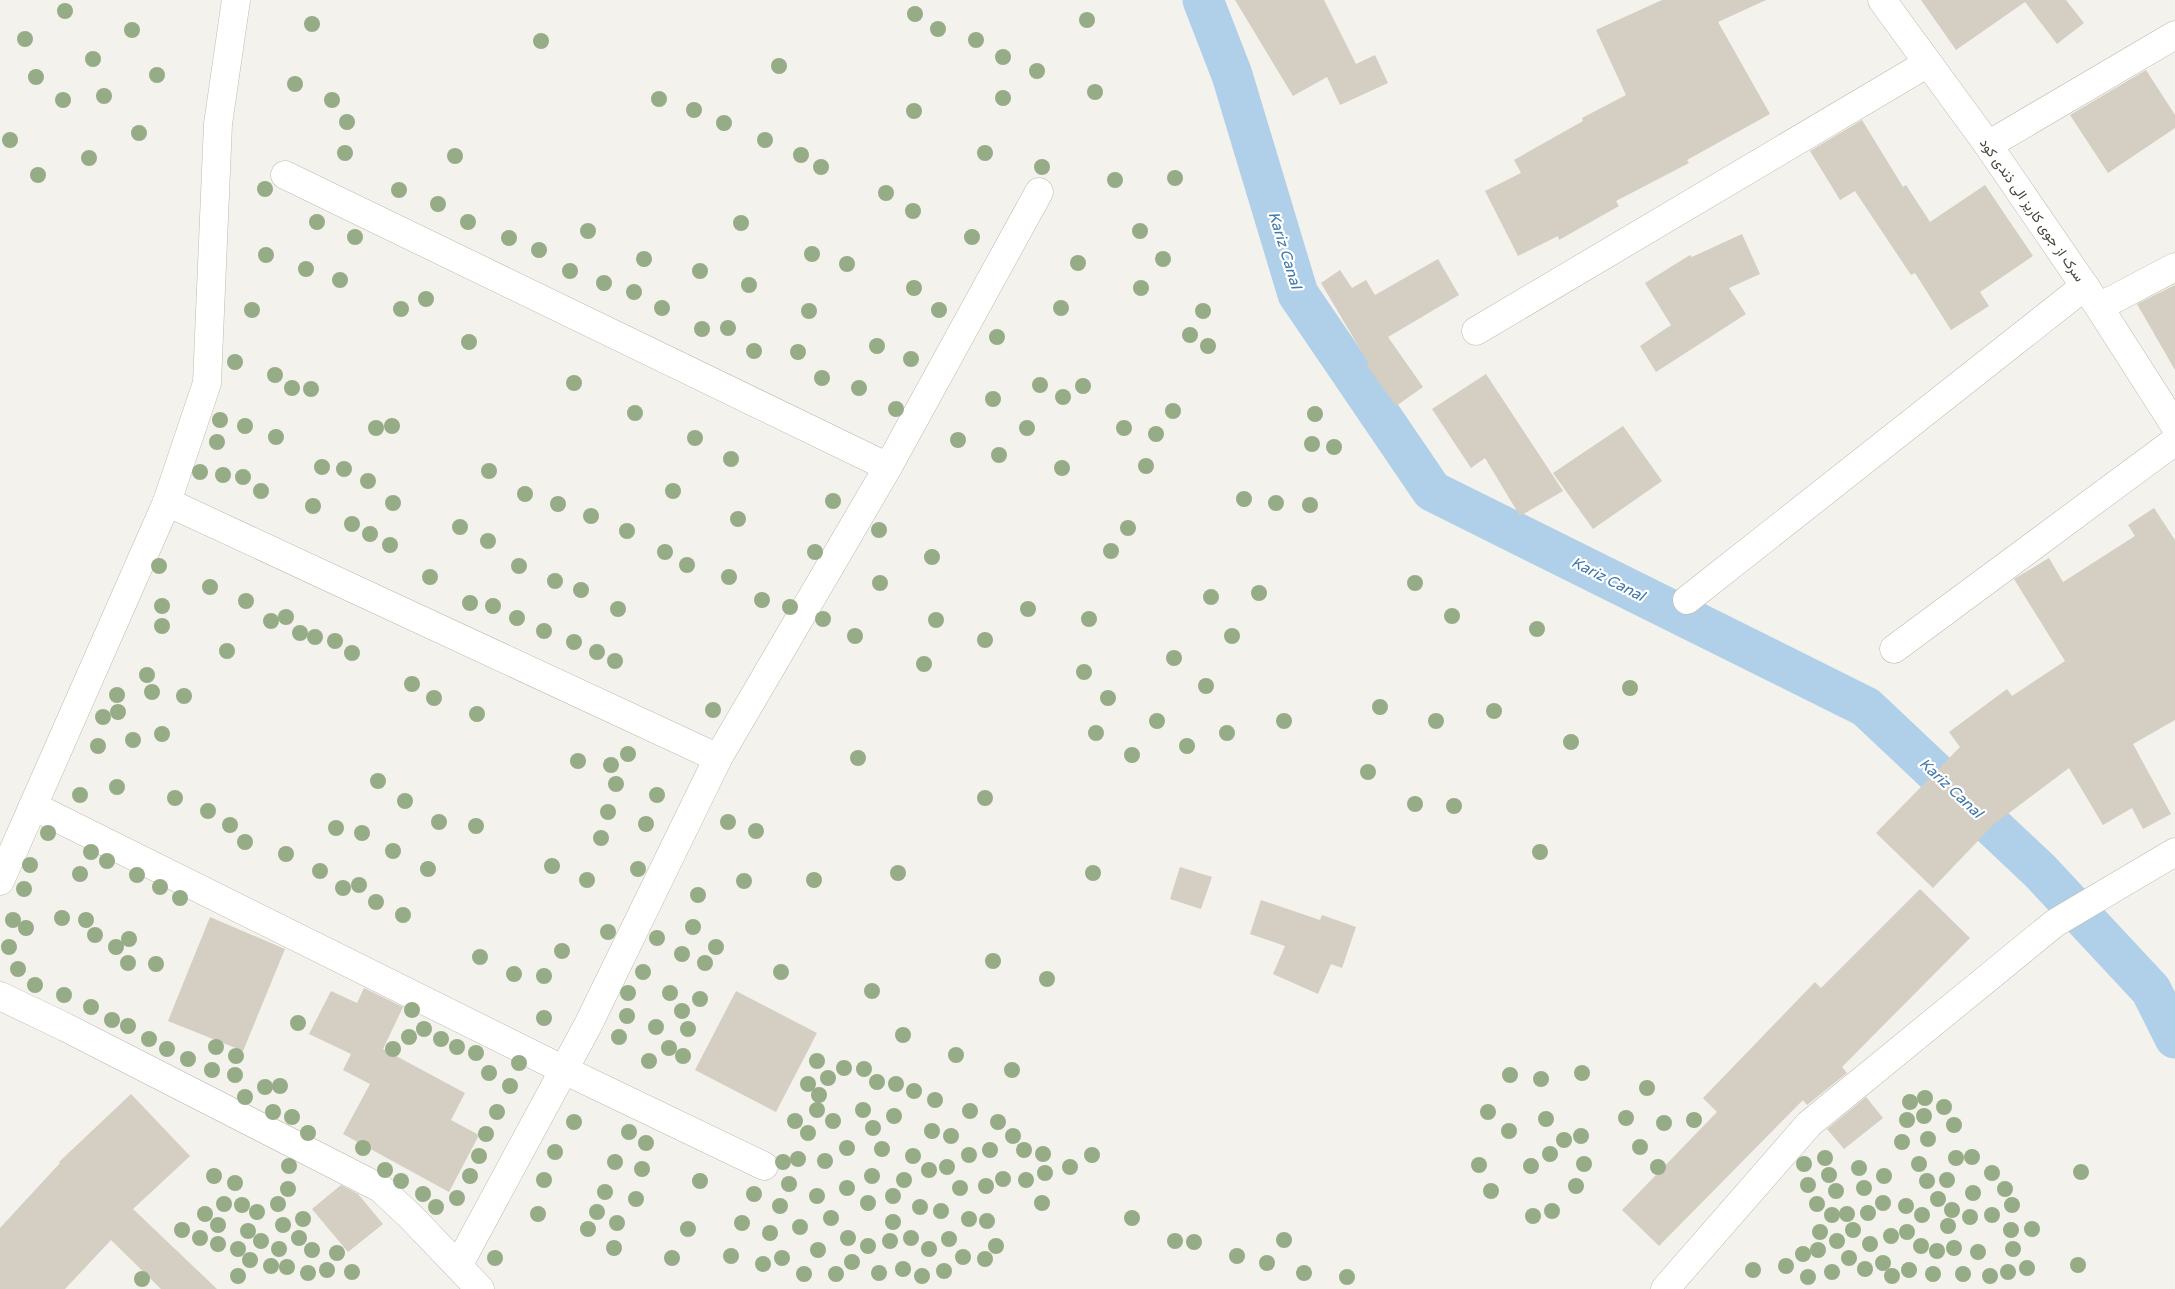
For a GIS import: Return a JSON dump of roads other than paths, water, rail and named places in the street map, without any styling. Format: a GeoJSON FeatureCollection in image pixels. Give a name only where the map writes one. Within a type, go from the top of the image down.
{"type":"FeatureCollection","features":[{"type":"Feature","properties":{"kind":"street"},"geometry":{"type":"LineString","coordinates":[[0,881],[167,502],[208,383],[218,124],[236,0]]}},
{"type":"Feature","properties":{"kind":"street","name":"سرک از جوی کاریز الی ذندی کود"},"geometry":{"type":"LineString","coordinates":[[1882,0],[1988,145],[2092,297],[2175,426]]}},
{"type":"Feature","properties":{"kind":"street"},"geometry":{"type":"LineString","coordinates":[[1988,145],[2175,35]]}},
{"type":"Feature","properties":{"kind":"street"},"geometry":{"type":"LineString","coordinates":[[1476,331],[1928,63]]}},
{"type":"Feature","properties":{"kind":"street"},"geometry":{"type":"LineString","coordinates":[[285,175],[888,467]]}},
{"type":"Feature","properties":{"kind":"street"},"geometry":{"type":"LineString","coordinates":[[458,1266],[588,1025],[718,758],[888,467],[1039,192]]}},
{"type":"Feature","properties":{"kind":"street"},"geometry":{"type":"LineString","coordinates":[[1687,600],[2092,297],[2175,267]]}},
{"type":"Feature","properties":{"kind":"street"},"geometry":{"type":"LineString","coordinates":[[1894,649],[2175,441]]}},
{"type":"Feature","properties":{"kind":"street"},"geometry":{"type":"LineString","coordinates":[[167,502],[718,758]]}},
{"type":"Feature","properties":{"kind":"street"},"geometry":{"type":"LineString","coordinates":[[33,806],[564,1070],[764,1166]]}},
{"type":"Feature","properties":{"kind":"street"},"geometry":{"type":"LineString","coordinates":[[1665,1289],[1809,1124],[2055,923],[2175,852]]}},
{"type":"Feature","properties":{"kind":"street"},"geometry":{"type":"LineString","coordinates":[[0,996],[65,1027],[380,1188],[411,1217],[480,1289]]}},
{"type":"Feature","properties":{"kind":"waterway","name":"Kariz Canal"},"geometry":{"type":"LineString","coordinates":[[1203,0],[1232,75],[1298,294],[1432,491],[1866,707],[2040,871],[2151,990],[2175,1038]]}}]}
